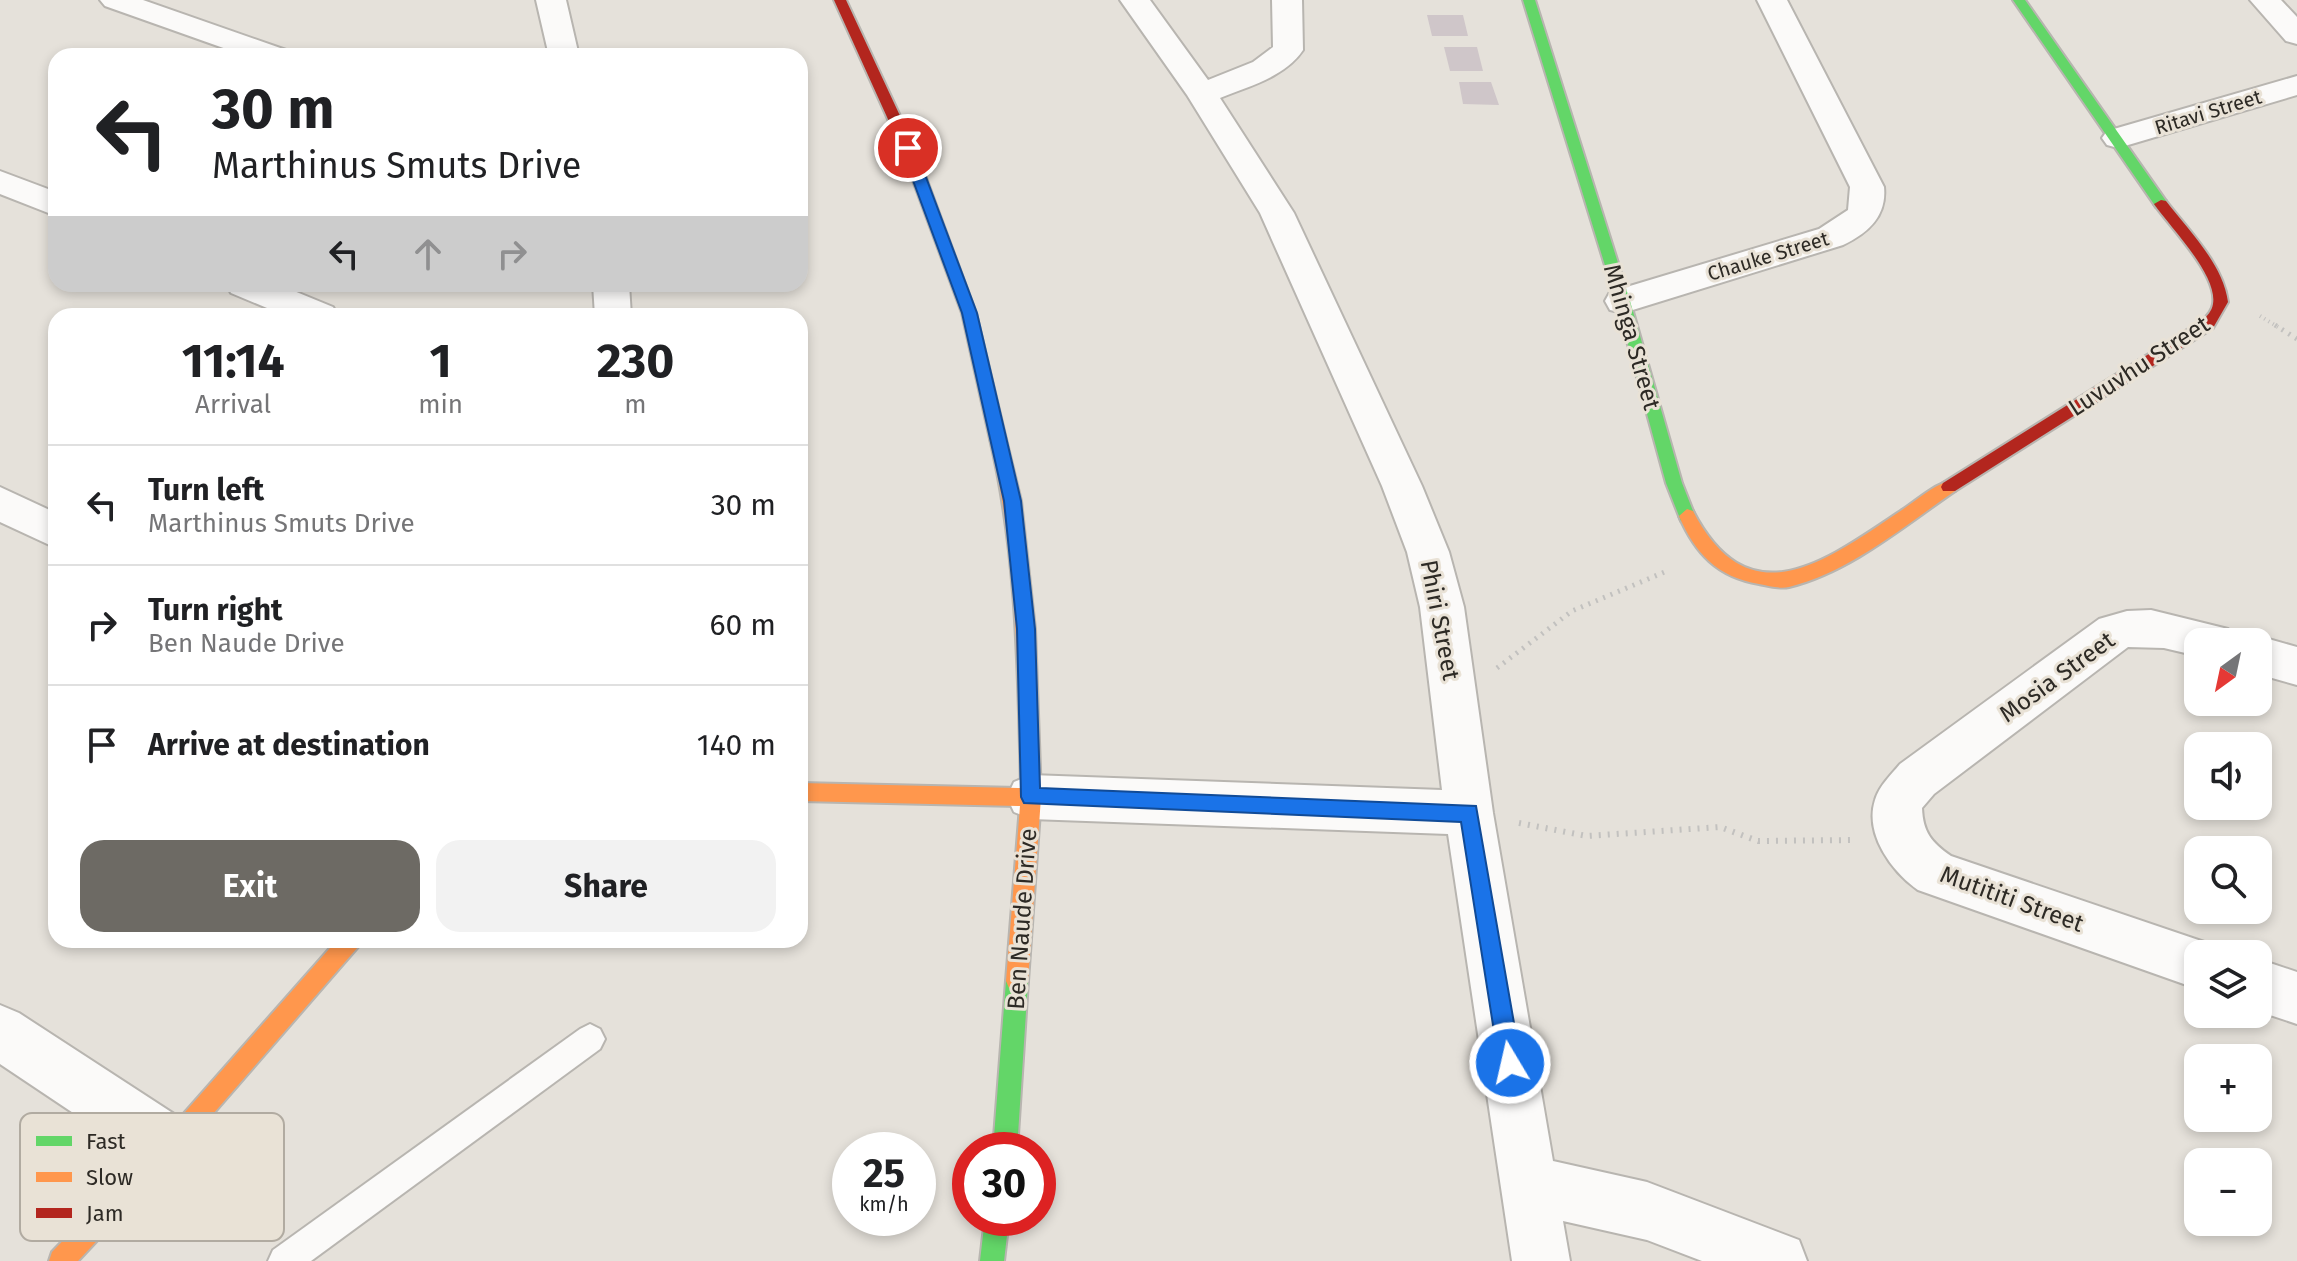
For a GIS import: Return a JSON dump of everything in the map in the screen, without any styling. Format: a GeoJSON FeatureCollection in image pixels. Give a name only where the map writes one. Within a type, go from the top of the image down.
{"type":"FeatureCollection","features":[{"type":"Feature","properties":{"kind":"street"},"geometry":{"type":"LineString","coordinates":[[115,0],[252,48]]}},
{"type":"Feature","properties":{"kind":"street"},"geometry":{"type":"LineString","coordinates":[[551,0],[562,48]]}},
{"type":"Feature","properties":{"kind":"street","name":"Ben Naude Drive"},"geometry":{"type":"LineString","coordinates":[[840,0],[908,148],[969,313],[1013,501],[1026,629],[1031,797],[1006,1132]]}},
{"type":"Feature","properties":{"kind":"street","name":"Phiri Street"},"geometry":{"type":"LineString","coordinates":[[1135,0],[1202,94],[1277,213],[1402,486],[1428,552],[1442,607],[1469,813],[1541,1261]]}},
{"type":"Feature","properties":{"kind":"street"},"geometry":{"type":"LineString","coordinates":[[1202,94],[1264,69],[1288,50],[1287,0]]}},
{"type":"Feature","properties":{"kind":"street","name":"Mhinga Street"},"geometry":{"type":"LineString","coordinates":[[1529,0],[1623,301],[1674,483],[1694,534],[1709,556]]}},
{"type":"Feature","properties":{"kind":"street","name":"Chauke Street"},"geometry":{"type":"LineString","coordinates":[[1623,301],[1831,237],[1856,223],[1866,212],[1870,200],[1867,187],[1772,0]]}},
{"type":"Feature","properties":{"kind":"street","name":"Luvuvhu Street"},"geometry":{"type":"LineString","coordinates":[[1709,556],[1726,567],[1760,580],[1785,581],[1820,568],[2208,324],[2221,312],[2224,300],[2217,283],[2019,0]]}},
{"type":"Feature","properties":{"kind":"street"},"geometry":{"type":"LineString","coordinates":[[2265,0],[2297,35]]}},
{"type":"Feature","properties":{"kind":"street","name":"Ritavi Street"},"geometry":{"type":"LineString","coordinates":[[2118,138],[2297,85]]}},
{"type":"Feature","properties":{"kind":"street"},"geometry":{"type":"LineString","coordinates":[[0,182],[48,202]]}},
{"type":"Feature","properties":{"kind":"street"},"geometry":{"type":"LineString","coordinates":[[263,292],[301,308]]}},
{"type":"Feature","properties":{"kind":"street"},"geometry":{"type":"LineString","coordinates":[[0,503],[48,528]]}},
{"type":"Feature","properties":{"kind":"street","name":"Mosia Street"},"geometry":{"type":"LineString","coordinates":[[1902,842],[1898,802],[1917,779],[2115,632],[2130,627],[2154,627],[2184,635]]}},
{"type":"Feature","properties":{"kind":"street"},"geometry":{"type":"LineString","coordinates":[[2272,659],[2297,666]]}},
{"type":"Feature","properties":{"kind":"street"},"geometry":{"type":"LineString","coordinates":[[808,792],[1469,813]]}},
{"type":"Feature","properties":{"kind":"street","name":"Mutititi Street"},"geometry":{"type":"LineString","coordinates":[[1902,842],[1915,860],[1936,874],[2184,959]]}},
{"type":"Feature","properties":{"kind":"street"},"geometry":{"type":"LineString","coordinates":[[199,1113],[344,948]]}},
{"type":"Feature","properties":{"kind":"street"},"geometry":{"type":"LineString","coordinates":[[2272,990],[2297,998]]}},
{"type":"Feature","properties":{"kind":"street"},"geometry":{"type":"LineString","coordinates":[[0,1032],[123,1113]]}},
{"type":"Feature","properties":{"kind":"street"},"geometry":{"type":"LineString","coordinates":[[1528,1184],[1647,1211],[1778,1261]]}},
{"type":"Feature","properties":{"kind":"street"},"geometry":{"type":"LineString","coordinates":[[992,1261],[995,1236]]}},
{"type":"Feature","properties":{"kind":"street"},"geometry":{"type":"LineString","coordinates":[[61,1261],[80,1241]]}},
{"type":"Feature","properties":{"kind":"lane"},"geometry":{"type":"LineString","coordinates":[[284,1261],[590,1039]]}},
{"type":"Feature","properties":{"kind":"path"},"geometry":{"type":"LineString","coordinates":[[1455,705],[1508,659],[1572,611],[1639,581],[1709,556]]}},
{"type":"Feature","properties":{"kind":"path"},"geometry":{"type":"LineString","coordinates":[[1469,813],[1587,836],[1720,827],[1758,841],[1902,842]]}},
{"type":"Feature","properties":{"kind":"building"},"geometry":{"type":"Polygon","coordinates":[[[1427,15],[1463,15],[1468,36],[1432,36],[1427,15]]]}},
{"type":"Feature","properties":{"kind":"building"},"geometry":{"type":"Polygon","coordinates":[[[1444,47],[1477,47],[1483,71],[1450,71],[1444,47]]]}},
{"type":"Feature","properties":{"kind":"building"},"geometry":{"type":"Polygon","coordinates":[[[1459,82],[1491,82],[1499,105],[1463,104],[1459,82]]]}},
{"type":"Feature","properties":{"kind":"traffic: fast"},"geometry":{"type":"LineString","coordinates":[[1529,0],[1623,301],[1674,483],[1687,516]]}},
{"type":"Feature","properties":{"kind":"traffic: fast"},"geometry":{"type":"LineString","coordinates":[[2019,0],[2161,204]]}},
{"type":"Feature","properties":{"kind":"traffic: fast"},"geometry":{"type":"LineString","coordinates":[[1006,1132],[1017,981]]}},
{"type":"Feature","properties":{"kind":"traffic: fast"},"geometry":{"type":"LineString","coordinates":[[992,1261],[995,1236]]}},
{"type":"Feature","properties":{"kind":"traffic: slow"},"geometry":{"type":"LineString","coordinates":[[998,439],[1013,501],[1026,629],[1031,797],[1017,981]]}},
{"type":"Feature","properties":{"kind":"traffic: slow"},"geometry":{"type":"LineString","coordinates":[[1687,516],[1699,540],[1726,566],[1749,576],[1785,581],[1827,565],[1848,553],[1949,487]]}},
{"type":"Feature","properties":{"kind":"traffic: slow"},"geometry":{"type":"LineString","coordinates":[[808,792],[1031,797]]}},
{"type":"Feature","properties":{"kind":"traffic: slow"},"geometry":{"type":"LineString","coordinates":[[199,1113],[344,948]]}},
{"type":"Feature","properties":{"kind":"traffic: slow"},"geometry":{"type":"LineString","coordinates":[[61,1261],[80,1241]]}},
{"type":"Feature","properties":{"kind":"traffic: jam"},"geometry":{"type":"LineString","coordinates":[[840,0],[908,148],[969,313],[998,439]]}},
{"type":"Feature","properties":{"kind":"traffic: jam"},"geometry":{"type":"LineString","coordinates":[[1949,487],[2208,324],[2214,317],[2221,302],[2215,280],[2161,204]]}},
{"type":"Feature","properties":{"kind":"route"},"geometry":{"type":"LineString","coordinates":[[908,148],[969,313],[1013,501],[1026,629],[1031,797],[1469,813],[1510,1063]]}}]}
